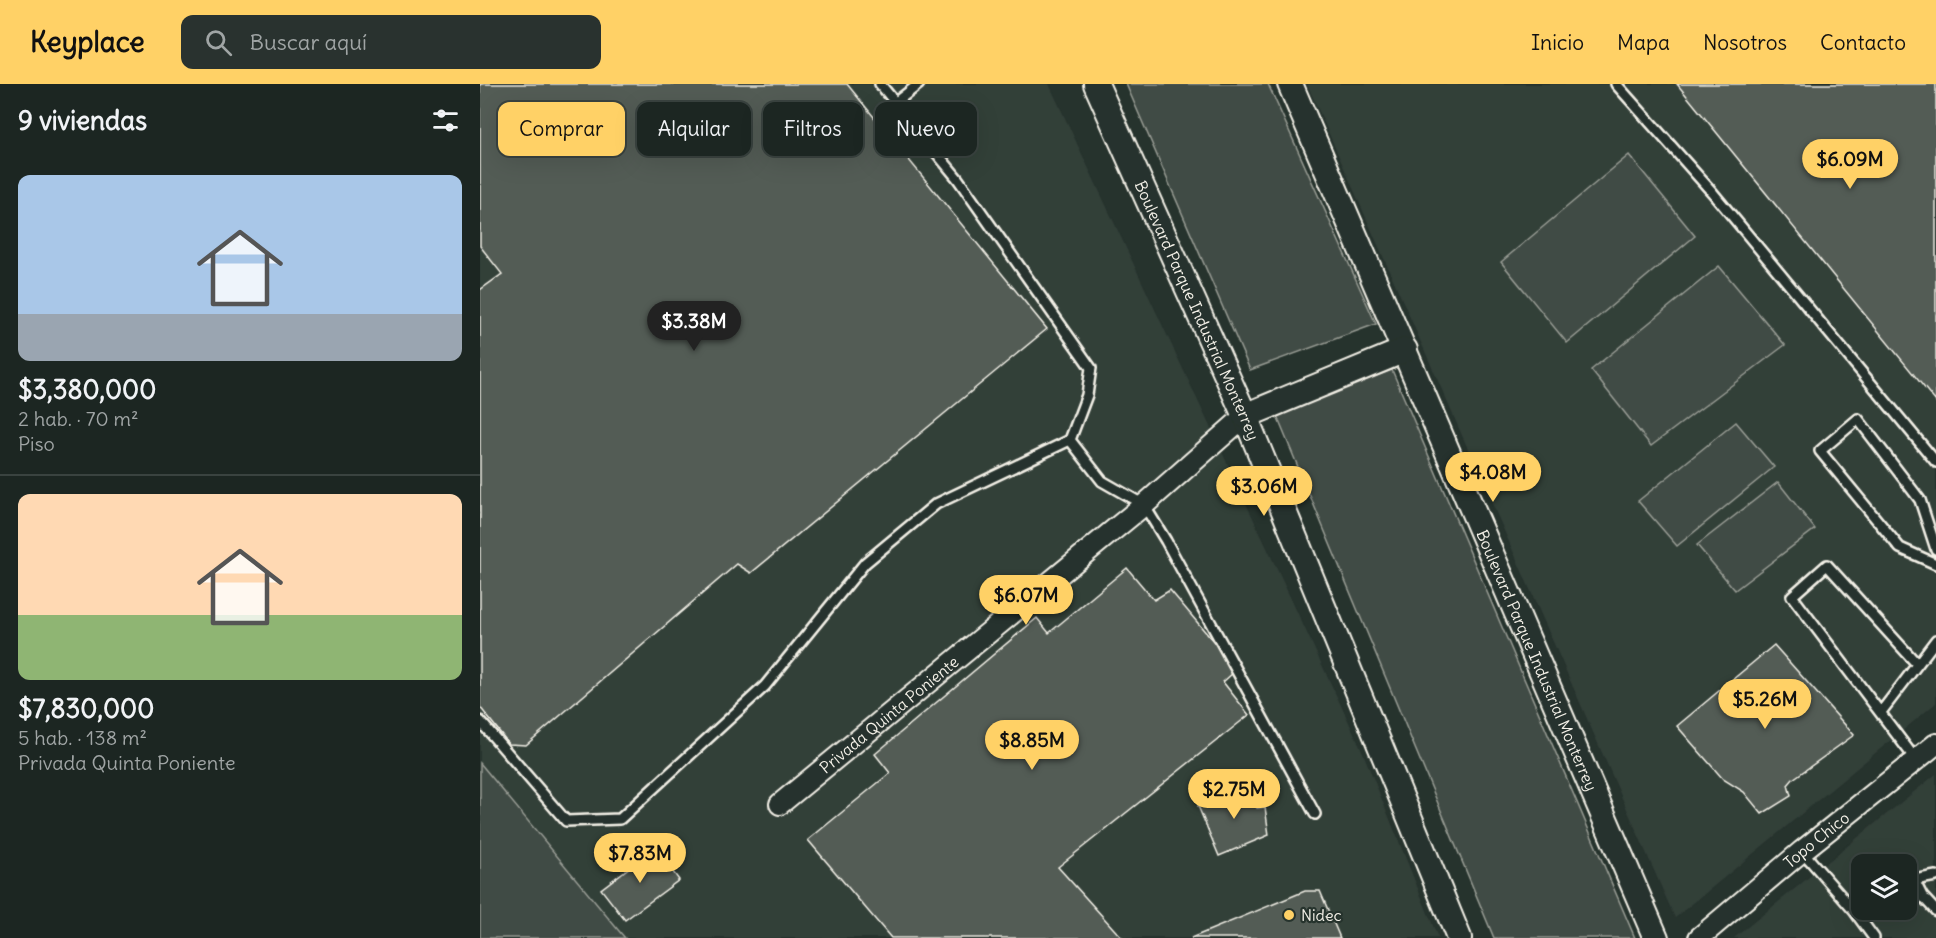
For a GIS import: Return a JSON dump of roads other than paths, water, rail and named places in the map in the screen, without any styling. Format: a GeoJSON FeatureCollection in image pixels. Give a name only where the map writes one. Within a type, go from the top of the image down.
{"type":"FeatureCollection","features":[{"type":"Feature","properties":{"kind":"street","name":"Boulevard Parque Industrial Monterrey"},"geometry":{"type":"LineString","coordinates":[[1096,84],[1245,416],[1458,938]]}},
{"type":"Feature","properties":{"kind":"street","name":"Boulevard Parque Industrial Monterrey"},"geometry":{"type":"LineString","coordinates":[[1290,84],[1656,938]]}},
{"type":"Feature","properties":{"kind":"street"},"geometry":{"type":"LineString","coordinates":[[1245,416],[1405,350]]}},
{"type":"Feature","properties":{"kind":"street","name":"Privada Quinta Poniente"},"geometry":{"type":"LineString","coordinates":[[780,804],[1144,505],[1245,416]]}},
{"type":"Feature","properties":{"kind":"street","name":"Topo Chico"},"geometry":{"type":"LineString","coordinates":[[1699,938],[1802,851],[1936,744]]}},
{"type":"Feature","properties":{"kind":"lane"},"geometry":{"type":"LineString","coordinates":[[880,84],[896,102],[919,84]]}},
{"type":"Feature","properties":{"kind":"lane"},"geometry":{"type":"LineString","coordinates":[[1616,84],[1713,193],[1936,462]]}},
{"type":"Feature","properties":{"kind":"lane"},"geometry":{"type":"LineString","coordinates":[[480,721],[566,821],[620,819],[765,687],[865,563],[936,504],[1070,440],[1087,395],[1091,368],[958,178],[940,156]]}},
{"type":"Feature","properties":{"kind":"lane"},"geometry":{"type":"LineString","coordinates":[[1936,549],[1920,500],[1858,419],[1820,451],[1900,548],[1936,564]]}},
{"type":"Feature","properties":{"kind":"lane"},"geometry":{"type":"LineString","coordinates":[[1070,440],[1102,481],[1144,505],[1315,814]]}},
{"type":"Feature","properties":{"kind":"lane"},"geometry":{"type":"LineString","coordinates":[[1916,760],[1792,596],[1827,565],[1917,664]]}},
{"type":"Feature","properties":{"kind":"lane"},"geometry":{"type":"LineString","coordinates":[[1881,712],[1936,640]]}},
{"type":"Feature","properties":{"kind":"lane"},"geometry":{"type":"LineString","coordinates":[[1802,851],[1851,903]]}},
{"type":"Feature","properties":{"kind":"lane"},"geometry":{"type":"LineString","coordinates":[[1917,880],[1936,876]]}},
{"type":"Feature","properties":{"kind":"lane"},"geometry":{"type":"LineString","coordinates":[[1917,890],[1936,911]]}},
{"type":"Feature","properties":{"kind":"lane"},"geometry":{"type":"LineString","coordinates":[[1864,920],[1874,938]]}},
{"type":"Feature","properties":{"kind":"place","name":"Nidec"},"geometry":{"type":"Point","coordinates":[1289,915]}}]}
